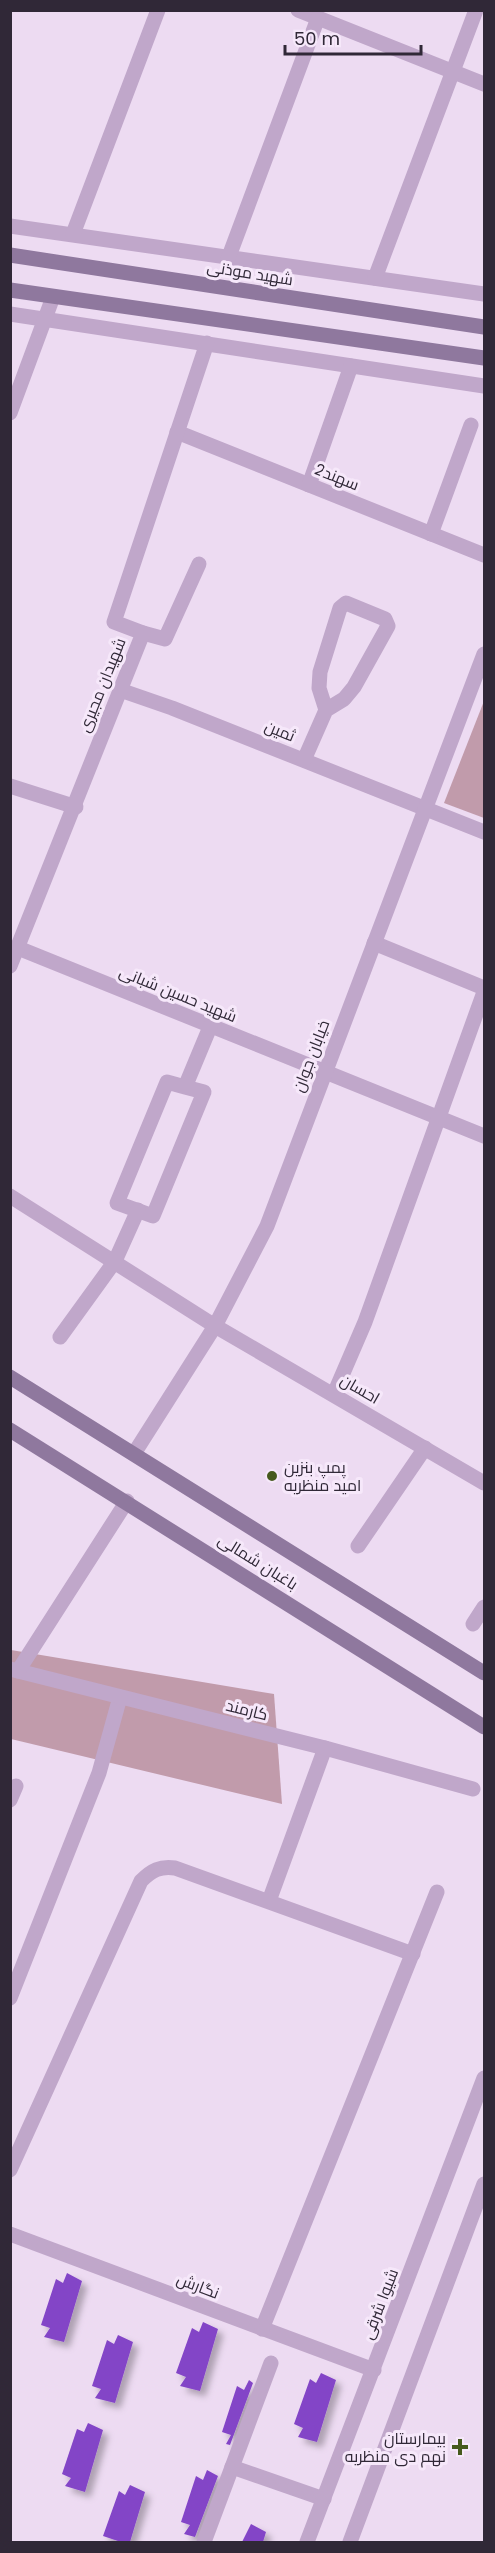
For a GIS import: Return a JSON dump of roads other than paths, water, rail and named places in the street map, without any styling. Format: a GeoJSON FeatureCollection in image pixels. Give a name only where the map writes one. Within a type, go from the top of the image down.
{"type":"FeatureCollection","features":[{"type":"Feature","properties":{"kind":"main road","name":"شهید موذنی"},"geometry":{"type":"LineString","coordinates":[[10,255],[484,327]]}},
{"type":"Feature","properties":{"kind":"main road"},"geometry":{"type":"LineString","coordinates":[[10,290],[484,358]]}},
{"type":"Feature","properties":{"kind":"main road","name":"باغبان شمالی"},"geometry":{"type":"LineString","coordinates":[[10,1377],[135,1452],[484,1672]]}},
{"type":"Feature","properties":{"kind":"main road","name":"باغبان شمالی"},"geometry":{"type":"LineString","coordinates":[[10,1430],[127,1501],[484,1727]]}},
{"type":"Feature","properties":{"kind":"street"},"geometry":{"type":"LineString","coordinates":[[298,10],[484,84]]}},
{"type":"Feature","properties":{"kind":"street"},"geometry":{"type":"LineString","coordinates":[[375,278],[476,10]]}},
{"type":"Feature","properties":{"kind":"street"},"geometry":{"type":"LineString","coordinates":[[73,234],[153,12]]}},
{"type":"Feature","properties":{"kind":"street"},"geometry":{"type":"LineString","coordinates":[[228,259],[318,18]]}},
{"type":"Feature","properties":{"kind":"street"},"geometry":{"type":"LineString","coordinates":[[10,226],[484,294]]}},
{"type":"Feature","properties":{"kind":"street"},"geometry":{"type":"LineString","coordinates":[[10,413],[53,297]]}},
{"type":"Feature","properties":{"kind":"street"},"geometry":{"type":"LineString","coordinates":[[10,314],[484,386]]}},
{"type":"Feature","properties":{"kind":"street"},"geometry":{"type":"LineString","coordinates":[[177,432],[207,343]]}},
{"type":"Feature","properties":{"kind":"street"},"geometry":{"type":"LineString","coordinates":[[309,485],[351,366]]}},
{"type":"Feature","properties":{"kind":"street"},"geometry":{"type":"LineString","coordinates":[[431,534],[471,425]]}},
{"type":"Feature","properties":{"kind":"street","name":"2سهند"},"geometry":{"type":"LineString","coordinates":[[177,432],[484,555]]}},
{"type":"Feature","properties":{"kind":"street","name":"شهیدان مجیری"},"geometry":{"type":"LineString","coordinates":[[10,966],[143,633],[114,622],[177,432]]}},
{"type":"Feature","properties":{"kind":"street"},"geometry":{"type":"LineString","coordinates":[[143,633],[165,639],[199,564]]}},
{"type":"Feature","properties":{"kind":"street"},"geometry":{"type":"LineString","coordinates":[[304,760],[326,710],[344,699],[354,687],[388,626],[385,619],[346,603],[340,608],[320,672],[319,688],[326,710]]}},
{"type":"Feature","properties":{"kind":"street","name":"خیابان جوان"},"geometry":{"type":"LineString","coordinates":[[135,1452],[216,1326],[267,1226],[484,654]]}},
{"type":"Feature","properties":{"kind":"street","name":"ثمین"},"geometry":{"type":"LineString","coordinates":[[120,690],[484,832]]}},
{"type":"Feature","properties":{"kind":"street"},"geometry":{"type":"LineString","coordinates":[[10,786],[75,807]]}},
{"type":"Feature","properties":{"kind":"street"},"geometry":{"type":"LineString","coordinates":[[334,1394],[365,1322],[484,990],[374,943]]}},
{"type":"Feature","properties":{"kind":"street","name":"شهید حسین شبانی"},"geometry":{"type":"LineString","coordinates":[[18,948],[484,1136]]}},
{"type":"Feature","properties":{"kind":"street"},"geometry":{"type":"LineString","coordinates":[[185,1087],[210,1027]]}},
{"type":"Feature","properties":{"kind":"street"},"geometry":{"type":"LineString","coordinates":[[167,1082],[185,1087],[204,1092],[153,1216],[117,1203],[167,1082]]}},
{"type":"Feature","properties":{"kind":"street","name":"احسان"},"geometry":{"type":"LineString","coordinates":[[10,1196],[216,1326],[484,1483]]}},
{"type":"Feature","properties":{"kind":"street"},"geometry":{"type":"LineString","coordinates":[[60,1337],[116,1261],[138,1210]]}},
{"type":"Feature","properties":{"kind":"street"},"geometry":{"type":"LineString","coordinates":[[358,1546],[425,1448]]}},
{"type":"Feature","properties":{"kind":"street"},"geometry":{"type":"LineString","coordinates":[[14,1670],[127,1501]]}},
{"type":"Feature","properties":{"kind":"street"},"geometry":{"type":"LineString","coordinates":[[473,1624],[484,1607]]}},
{"type":"Feature","properties":{"kind":"street","name":"کارمند"},"geometry":{"type":"LineString","coordinates":[[14,1670],[325,1748],[473,1789]]}},
{"type":"Feature","properties":{"kind":"street"},"geometry":{"type":"LineString","coordinates":[[10,1998],[99,1773],[120,1697]]}},
{"type":"Feature","properties":{"kind":"street"},"geometry":{"type":"LineString","coordinates":[[269,1901],[325,1748]]}},
{"type":"Feature","properties":{"kind":"street"},"geometry":{"type":"LineString","coordinates":[[10,2170],[141,1881],[157,1869],[175,1868],[413,1954]]}},
{"type":"Feature","properties":{"kind":"street"},"geometry":{"type":"LineString","coordinates":[[262,2329],[437,1892]]}},
{"type":"Feature","properties":{"kind":"street","name":"شیوا شرقی"},"geometry":{"type":"LineString","coordinates":[[307,2542],[484,2078]]}},
{"type":"Feature","properties":{"kind":"street"},"geometry":{"type":"LineString","coordinates":[[351,2542],[484,2184]]}},
{"type":"Feature","properties":{"kind":"street","name":"نگارش"},"geometry":{"type":"LineString","coordinates":[[10,2234],[374,2370]]}},
{"type":"Feature","properties":{"kind":"street"},"geometry":{"type":"LineString","coordinates":[[204,2542],[271,2363]]}},
{"type":"Feature","properties":{"kind":"street"},"geometry":{"type":"LineString","coordinates":[[232,2467],[324,2499]]}},
{"type":"Feature","properties":{"kind":"place","name":"پمپ بنزین امید منظریه"},"geometry":{"type":"Point","coordinates":[272,1476]}},
{"type":"Feature","properties":{"kind":"place","name":"بیمارستان نهم دی منظریه"},"geometry":{"type":"Point","coordinates":[460,2447]}}]}
